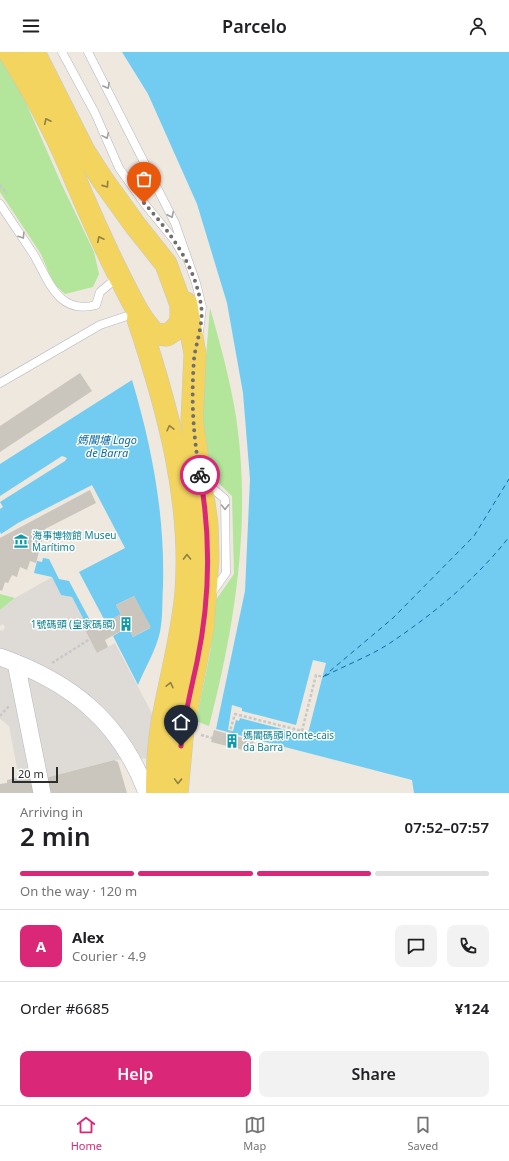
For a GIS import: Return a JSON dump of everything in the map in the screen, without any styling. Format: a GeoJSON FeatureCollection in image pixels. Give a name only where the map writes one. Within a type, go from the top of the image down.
{"type":"FeatureCollection","features":[{"type":"Feature","properties":{"kind":"main road"},"geometry":{"type":"LineString","coordinates":[[9,52],[34,92],[69,166],[97,233],[133,306],[144,322],[155,334],[167,335],[174,331],[178,325],[181,317],[181,305],[166,266]]}},
{"type":"Feature","properties":{"kind":"main road"},"geometry":{"type":"LineString","coordinates":[[34,52],[84,151],[125,211],[160,255],[182,292],[186,304],[195,354],[192,420],[207,524],[208,558],[205,603],[197,662],[183,728],[178,793]]}},
{"type":"Feature","properties":{"kind":"main road"},"geometry":{"type":"LineString","coordinates":[[133,306],[166,412],[177,460],[182,494],[187,558],[182,625],[162,725],[158,759],[157,793]]}},
{"type":"Feature","properties":{"kind":"street"},"geometry":{"type":"LineString","coordinates":[[8,660],[40,785]]}},
{"type":"Feature","properties":{"kind":"street"},"geometry":{"type":"LineString","coordinates":[[8,660],[38,672],[64,686],[92,709],[116,736],[135,766],[147,793]]}},
{"type":"Feature","properties":{"kind":"lane"},"geometry":{"type":"LineString","coordinates":[[62,52],[95,113],[119,168],[144,203],[175,241],[196,283]]}},
{"type":"Feature","properties":{"kind":"lane"},"geometry":{"type":"LineString","coordinates":[[88,52],[175,223],[196,283],[202,313],[195,354]]}},
{"type":"Feature","properties":{"kind":"lane"},"geometry":{"type":"LineString","coordinates":[[0,204],[34,256],[49,284],[57,294],[73,306],[88,307],[96,305],[100,292],[112,282],[113,265]]}},
{"type":"Feature","properties":{"kind":"lane"},"geometry":{"type":"LineString","coordinates":[[0,383],[133,306]]}},
{"type":"Feature","properties":{"kind":"path"},"geometry":{"type":"LineString","coordinates":[[230,734],[235,714],[302,731],[316,675],[323,677]]}},
{"type":"Feature","properties":{"kind":"path"},"geometry":{"type":"LineString","coordinates":[[0,716],[7,708]]}},
{"type":"Feature","properties":{"kind":"green space"},"geometry":{"type":"Polygon","coordinates":[[[0,57],[23,96],[61,183],[94,252],[99,274],[93,287],[65,294],[53,283],[41,254],[0,192],[0,57]]]}},
{"type":"Feature","properties":{"kind":"green space"},"geometry":{"type":"Polygon","coordinates":[[[210,308],[234,405],[242,486],[242,526],[234,607],[219,687],[209,726],[196,721],[211,648],[213,604],[234,574],[232,496],[208,473],[199,422],[210,308]]]}},
{"type":"Feature","properties":{"kind":"green space"},"geometry":{"type":"Polygon","coordinates":[[[0,594],[15,598],[0,610],[0,594]]]}},
{"type":"Feature","properties":{"kind":"shaded area"},"geometry":{"type":"Polygon","coordinates":[[[52,577],[61,595],[72,597],[86,624],[83,626],[97,653],[115,643],[157,723],[154,758],[113,760],[45,778],[31,775],[19,778],[9,726],[0,719],[0,630],[3,631],[5,627],[3,624],[0,626],[0,610],[15,598],[52,577]]]}},
{"type":"Feature","properties":{"kind":"water"},"geometry":{"type":"Polygon","coordinates":[[[122,52],[509,52],[509,793],[414,793],[412,780],[216,729],[245,591],[250,479],[243,393],[227,303],[197,204],[148,94],[122,52]]]}},
{"type":"Feature","properties":{"kind":"water","name":"媽閣塘 Lago de Barra"},"geometry":{"type":"Polygon","coordinates":[[[132,380],[146,430],[156,482],[162,533],[163,560],[162,621],[160,632],[153,652],[138,685],[113,636],[128,627],[133,637],[150,628],[134,596],[116,605],[121,614],[106,623],[79,572],[125,548],[92,485],[18,523],[1,534],[0,532],[0,509],[3,507],[0,502],[65,461],[67,458],[62,456],[0,496],[0,464],[132,380]]]}},
{"type":"Feature","properties":{"kind":"water"},"geometry":{"type":"Polygon","coordinates":[[[43,558],[49,559],[59,579],[69,581],[91,622],[86,624],[72,597],[61,595],[52,577],[34,573],[37,561],[42,562],[43,558]]]}},
{"type":"Feature","properties":{"kind":"pier"},"geometry":{"type":"Polygon","coordinates":[[[313,660],[326,663],[306,741],[293,737],[294,732],[240,718],[239,721],[236,720],[233,731],[228,730],[232,705],[242,708],[242,711],[296,725],[313,660]]]}},
{"type":"Feature","properties":{"kind":"building"},"geometry":{"type":"Polygon","coordinates":[[[80,373],[92,391],[0,452],[0,426],[80,373]]]}},
{"type":"Feature","properties":{"kind":"building","name":"海事博物館 Museu Marítimo"},"geometry":{"type":"Polygon","coordinates":[[[90,490],[96,503],[45,529],[36,563],[30,561],[27,570],[20,567],[17,577],[12,575],[8,583],[5,582],[2,591],[0,590],[0,538],[90,490]]]}},
{"type":"Feature","properties":{"kind":"building","name":"1號碼頭 (皇家碼頭)"},"geometry":{"type":"Polygon","coordinates":[[[134,596],[151,627],[133,637],[128,627],[105,640],[108,647],[97,653],[83,626],[94,620],[98,627],[121,614],[116,605],[134,596]]]}},
{"type":"Feature","properties":{"kind":"building","name":"媽閣碼頭 Ponte-cais da Barra"},"geometry":{"type":"Polygon","coordinates":[[[214,730],[254,741],[251,752],[211,742],[214,730]]]}},
{"type":"Feature","properties":{"kind":"building"},"geometry":{"type":"Polygon","coordinates":[[[114,760],[118,762],[127,793],[48,793],[45,778],[114,760]]]}},
{"type":"Feature","properties":{"kind":"building"},"geometry":{"type":"Polygon","coordinates":[[[31,775],[35,793],[0,793],[0,784],[7,783],[7,780],[31,775]]]}},
{"type":"Feature","properties":{"kind":"ferry route"},"geometry":{"type":"LineString","coordinates":[[323,677],[393,618],[474,536],[509,479]]}},
{"type":"Feature","properties":{"kind":"ferry route"},"geometry":{"type":"LineString","coordinates":[[325,676],[385,646],[425,618],[470,580],[509,537]]}},
{"type":"Feature","properties":{"kind":"way so far"},"geometry":{"type":"LineString","coordinates":[[144,203],[164,226],[179,248],[196,283],[202,306],[194,358],[192,395],[192,420],[200,475]]}},
{"type":"Feature","properties":{"kind":"place","name":"海事博物館 Museu Marítimo"},"geometry":{"type":"Point","coordinates":[21,541]}},
{"type":"Feature","properties":{"kind":"place","name":"1號碼頭 (皇家碼頭)"},"geometry":{"type":"Point","coordinates":[126,624]}},
{"type":"Feature","properties":{"kind":"place","name":"媽閣碼頭 Ponte-cais da Barra"},"geometry":{"type":"Point","coordinates":[232,741]}},
{"type":"Feature","properties":{"kind":"route"},"geometry":{"type":"LineString","coordinates":[[181,746],[189,695],[203,627],[207,593],[207,524],[200,475]]}}]}
